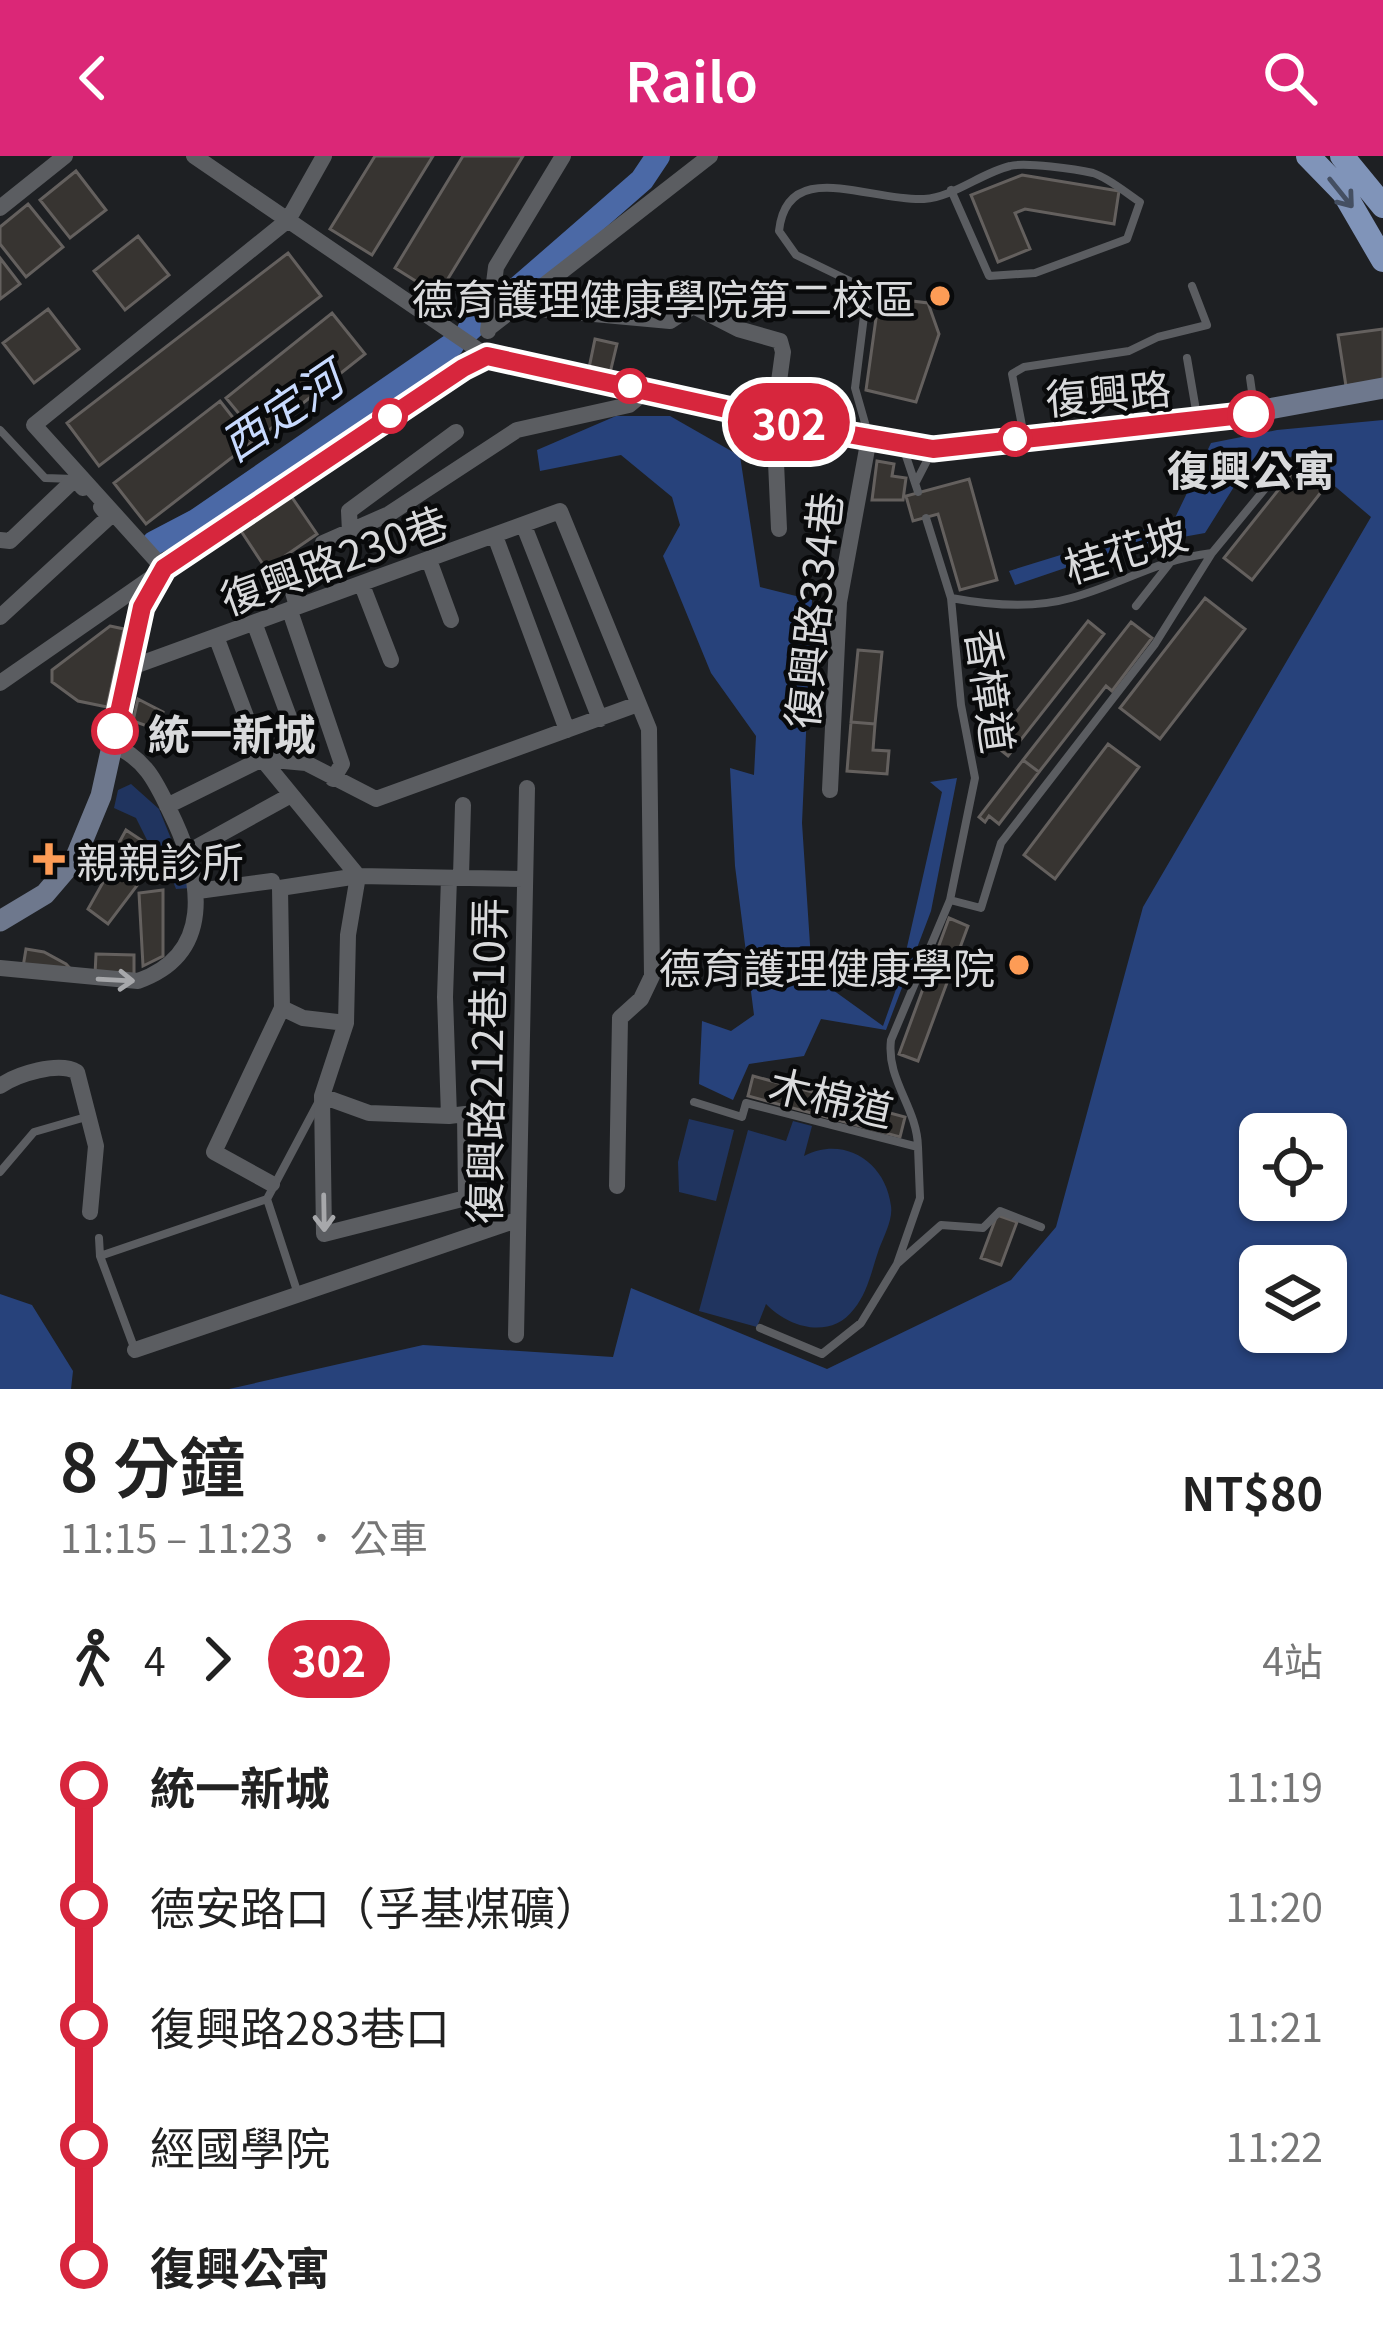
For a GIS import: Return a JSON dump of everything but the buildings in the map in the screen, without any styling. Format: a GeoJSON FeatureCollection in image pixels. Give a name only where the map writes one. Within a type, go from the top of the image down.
{"type":"FeatureCollection","features":[{"type":"Feature","properties":{"kind":"main road"},"geometry":{"type":"LineString","coordinates":[[1308,156],[1344,193],[1383,260]]}},
{"type":"Feature","properties":{"kind":"main road"},"geometry":{"type":"LineString","coordinates":[[1342,156],[1383,206]]}},
{"type":"Feature","properties":{"kind":"street"},"geometry":{"type":"LineString","coordinates":[[0,208],[65,156]]}},
{"type":"Feature","properties":{"kind":"street"},"geometry":{"type":"LineString","coordinates":[[194,156],[487,356]]}},
{"type":"Feature","properties":{"kind":"street"},"geometry":{"type":"LineString","coordinates":[[164,568],[34,425],[288,220],[324,156]]}},
{"type":"Feature","properties":{"kind":"street"},"geometry":{"type":"LineString","coordinates":[[487,356],[496,267],[563,156]]}},
{"type":"Feature","properties":{"kind":"street"},"geometry":{"type":"LineString","coordinates":[[489,328],[710,156]]}},
{"type":"Feature","properties":{"kind":"street"},"geometry":{"type":"LineString","coordinates":[[518,307],[670,321],[693,306],[738,329],[780,341],[783,352],[774,418],[779,529]]}},
{"type":"Feature","properties":{"kind":"street"},"geometry":{"type":"LineString","coordinates":[[0,683],[133,601],[164,568],[487,356]]}},
{"type":"Feature","properties":{"kind":"street","name":"復興路"},"geometry":{"type":"LineString","coordinates":[[487,356],[933,449],[1198,422],[1383,388]]}},
{"type":"Feature","properties":{"kind":"street"},"geometry":{"type":"LineString","coordinates":[[333,778],[342,764],[294,609],[291,585],[328,573],[322,543],[388,514],[517,430],[629,405],[647,390]]}},
{"type":"Feature","properties":{"kind":"street"},"geometry":{"type":"LineString","coordinates":[[350,532],[349,511],[456,432]]}},
{"type":"Feature","properties":{"kind":"street","name":"復興路334巷"},"geometry":{"type":"LineString","coordinates":[[830,790],[839,602],[869,438]]}},
{"type":"Feature","properties":{"kind":"street"},"geometry":{"type":"LineString","coordinates":[[0,540],[10,541],[75,479],[109,517],[0,617]]}},
{"type":"Feature","properties":{"kind":"street","name":"復興路230巷"},"geometry":{"type":"LineString","coordinates":[[130,668],[560,511],[638,704]]}},
{"type":"Feature","properties":{"kind":"street"},"geometry":{"type":"LineString","coordinates":[[524,526],[600,719]]}},
{"type":"Feature","properties":{"kind":"street"},"geometry":{"type":"LineString","coordinates":[[495,536],[567,730]]}},
{"type":"Feature","properties":{"kind":"street"},"geometry":{"type":"LineString","coordinates":[[429,560],[451,620]]}},
{"type":"Feature","properties":{"kind":"street"},"geometry":{"type":"LineString","coordinates":[[362,585],[392,660]]}},
{"type":"Feature","properties":{"kind":"street"},"geometry":{"type":"LineString","coordinates":[[0,921],[45,895],[75,859],[101,796],[130,668],[133,601]]}},
{"type":"Feature","properties":{"kind":"street"},"geometry":{"type":"LineString","coordinates":[[254,625],[306,763]]}},
{"type":"Feature","properties":{"kind":"street"},"geometry":{"type":"LineString","coordinates":[[217,639],[262,759],[358,876],[348,935],[346,1023],[322,1096],[324,1234],[466,1198],[445,997],[463,806]]}},
{"type":"Feature","properties":{"kind":"street"},"geometry":{"type":"LineString","coordinates":[[167,806],[262,759],[306,763],[376,799],[638,704],[649,729],[652,976],[641,999],[620,1018],[617,1186]]}},
{"type":"Feature","properties":{"kind":"street"},"geometry":{"type":"LineString","coordinates":[[0,968],[130,982],[160,974],[191,932],[198,891],[188,852],[146,765],[112,746]]}},
{"type":"Feature","properties":{"kind":"street","name":"復興路212巷10弄"},"geometry":{"type":"LineString","coordinates":[[516,1335],[527,788]]}},
{"type":"Feature","properties":{"kind":"street"},"geometry":{"type":"LineString","coordinates":[[188,852],[291,795]]}},
{"type":"Feature","properties":{"kind":"street"},"geometry":{"type":"LineString","coordinates":[[270,1191],[214,1152],[282,1008],[280,887],[358,876],[524,879]]}},
{"type":"Feature","properties":{"kind":"street"},"geometry":{"type":"LineString","coordinates":[[198,891],[272,881]]}},
{"type":"Feature","properties":{"kind":"street"},"geometry":{"type":"LineString","coordinates":[[282,1008],[303,1018],[346,1023]]}},
{"type":"Feature","properties":{"kind":"street"},"geometry":{"type":"LineString","coordinates":[[0,1086],[13,1078],[71,1067],[77,1072],[96,1146],[90,1212]]}},
{"type":"Feature","properties":{"kind":"street"},"geometry":{"type":"LineString","coordinates":[[322,1096],[369,1113],[457,1115]]}},
{"type":"Feature","properties":{"kind":"street"},"geometry":{"type":"LineString","coordinates":[[135,1350],[517,1220]]}},
{"type":"Feature","properties":{"kind":"lane"},"geometry":{"type":"LineString","coordinates":[[848,179],[905,198],[930,199],[951,190],[1013,165],[1096,174],[1140,202],[1127,239],[1035,273],[989,276],[951,190]]}},
{"type":"Feature","properties":{"kind":"lane"},"geometry":{"type":"LineString","coordinates":[[813,179],[798,185],[781,205],[779,232],[796,255],[852,282],[865,308],[855,388],[869,438]]}},
{"type":"Feature","properties":{"kind":"lane"},"geometry":{"type":"LineString","coordinates":[[1024,438],[1012,374],[1129,351],[1158,337],[1207,325],[1192,286]]}},
{"type":"Feature","properties":{"kind":"lane"},"geometry":{"type":"LineString","coordinates":[[1187,358],[1198,422]]}},
{"type":"Feature","properties":{"kind":"lane"},"geometry":{"type":"LineString","coordinates":[[1250,378],[1256,413]]}},
{"type":"Feature","properties":{"kind":"lane"},"geometry":{"type":"LineString","coordinates":[[0,430],[45,478],[75,479]]}},
{"type":"Feature","properties":{"kind":"lane"},"geometry":{"type":"LineString","coordinates":[[902,445],[916,488],[933,449]]}},
{"type":"Feature","properties":{"kind":"lane","name":"桂花坡"},"geometry":{"type":"LineString","coordinates":[[951,598],[1037,605],[1072,598],[1174,557],[1213,553],[1287,462]]}},
{"type":"Feature","properties":{"kind":"lane"},"geometry":{"type":"LineString","coordinates":[[926,518],[951,598]]}},
{"type":"Feature","properties":{"kind":"lane"},"geometry":{"type":"LineString","coordinates":[[950,900],[981,908],[1001,843],[1131,677],[1213,553]]}},
{"type":"Feature","properties":{"kind":"lane"},"geometry":{"type":"LineString","coordinates":[[1136,606],[1174,557]]}},
{"type":"Feature","properties":{"kind":"lane","name":"香樟道"},"geometry":{"type":"LineString","coordinates":[[950,900],[974,778],[961,706],[951,598]]}},
{"type":"Feature","properties":{"kind":"lane","name":"木棉道"},"geometry":{"type":"LineString","coordinates":[[694,1102],[742,1117],[746,1102],[919,1147],[918,1128],[888,1064],[891,1040],[950,900]]}},
{"type":"Feature","properties":{"kind":"lane"},"geometry":{"type":"LineString","coordinates":[[100,1256],[270,1191],[322,1096]]}},
{"type":"Feature","properties":{"kind":"lane"},"geometry":{"type":"LineString","coordinates":[[0,1172],[34,1132],[88,1117]]}},
{"type":"Feature","properties":{"kind":"lane"},"geometry":{"type":"LineString","coordinates":[[760,1328],[821,1354],[861,1323],[897,1264],[920,1198],[919,1147]]}},
{"type":"Feature","properties":{"kind":"lane"},"geometry":{"type":"LineString","coordinates":[[270,1191],[298,1294]]}},
{"type":"Feature","properties":{"kind":"lane"},"geometry":{"type":"LineString","coordinates":[[897,1264],[941,1226],[983,1228],[1000,1211],[1041,1227]]}},
{"type":"Feature","properties":{"kind":"lane"},"geometry":{"type":"LineString","coordinates":[[99,1238],[100,1256],[135,1350]]}},
{"type":"Feature","properties":{"kind":"shaded area"},"geometry":{"type":"Polygon","coordinates":[[[616,416],[670,416],[740,456],[760,587],[812,600],[802,823],[812,975],[883,1026],[900,978],[942,792],[930,782],[957,778],[931,911],[886,1030],[821,1019],[804,1056],[749,1064],[733,1100],[699,1084],[702,1021],[731,1031],[754,1015],[735,866],[730,768],[754,775],[756,736],[711,673],[663,556],[680,525],[672,497],[621,455],[540,471],[537,450],[616,416]]]}},
{"type":"Feature","properties":{"kind":"shaded area"},"geometry":{"type":"Polygon","coordinates":[[[1383,420],[1383,1389],[229,1389],[423,1345],[613,1357],[631,1288],[827,1369],[1011,1280],[1056,1227],[1143,907],[1371,517],[1297,454],[1237,482],[1205,533],[1127,547],[1015,585],[1009,571],[1174,520],[1211,443],[1277,430],[1383,420]]]}},
{"type":"Feature","properties":{"kind":"shaded area"},"geometry":{"type":"Polygon","coordinates":[[[131,784],[159,809],[191,888],[176,889],[169,871],[139,862],[150,846],[136,818],[114,808],[118,790],[131,784]]]}},
{"type":"Feature","properties":{"kind":"shaded area"},"geometry":{"type":"Polygon","coordinates":[[[689,1119],[734,1130],[716,1201],[679,1192],[678,1162],[689,1119]]]}},
{"type":"Feature","properties":{"kind":"shaded area"},"geometry":{"type":"Polygon","coordinates":[[[793,1121],[812,1126],[804,1156],[819,1150],[848,1151],[872,1165],[887,1190],[889,1222],[863,1295],[845,1319],[822,1327],[798,1324],[766,1304],[757,1327],[699,1311],[748,1130],[786,1141],[793,1121]]]}},
{"type":"Feature","properties":{"kind":"shaded area"},"geometry":{"type":"Polygon","coordinates":[[[0,1294],[32,1305],[73,1371],[71,1389],[0,1389],[0,1294]]]}},
{"type":"Feature","properties":{"kind":"waterway","name":"西定河"},"geometry":{"type":"LineString","coordinates":[[502,302],[642,180],[658,156]]}},
{"type":"Feature","properties":{"kind":"waterway","name":"西定河"},"geometry":{"type":"LineString","coordinates":[[469,330],[478,322]]}},
{"type":"Feature","properties":{"kind":"waterway","name":"西定河"},"geometry":{"type":"LineString","coordinates":[[154,543],[196,521],[452,345]]}},
{"type":"Feature","properties":{"kind":"bus line","name":"302"},"geometry":{"type":"LineString","coordinates":[[115,731],[142,607],[164,568],[487,356],[813,428],[933,449],[1251,414]]}},
{"type":"Feature","properties":{"kind":"place","name":"德育護理健康學院第二校區"},"geometry":{"type":"Point","coordinates":[940,296]}},
{"type":"Feature","properties":{"kind":"place","name":"復興公寓"},"geometry":{"type":"Point","coordinates":[1251,414]}},
{"type":"Feature","properties":{"kind":"place","name":"統一新城"},"geometry":{"type":"Point","coordinates":[115,731]}},
{"type":"Feature","properties":{"kind":"place","name":"親親診所"},"geometry":{"type":"Point","coordinates":[49,859]}},
{"type":"Feature","properties":{"kind":"place","name":"德育護理健康學院"},"geometry":{"type":"Point","coordinates":[1019,965]}}]}
